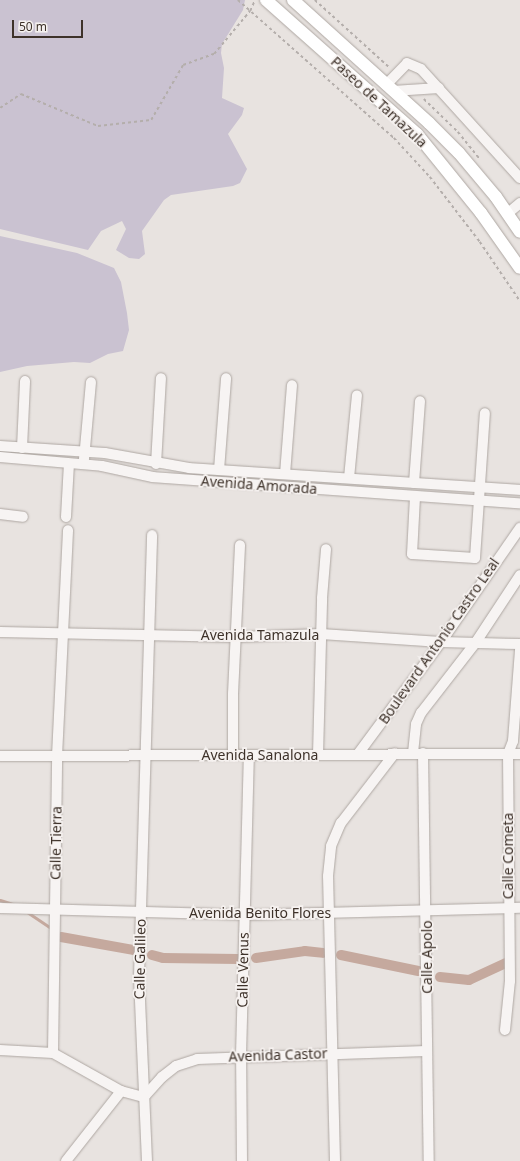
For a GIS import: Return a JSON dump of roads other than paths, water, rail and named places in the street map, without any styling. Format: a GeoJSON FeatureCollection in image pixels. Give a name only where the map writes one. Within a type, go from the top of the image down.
{"type":"FeatureCollection","features":[{"type":"Feature","properties":{"kind":"main road","name":"Paseo de Tamazula"},"geometry":{"type":"LineString","coordinates":[[266,0],[417,134],[481,213],[520,268]]}},
{"type":"Feature","properties":{"kind":"main road","name":"Paseo de Tamazula"},"geometry":{"type":"LineString","coordinates":[[293,0],[454,148],[518,225]]}},
{"type":"Feature","properties":{"kind":"street"},"geometry":{"type":"LineString","coordinates":[[390,88],[407,63],[421,69],[440,88],[520,178]]}},
{"type":"Feature","properties":{"kind":"street"},"geometry":{"type":"LineString","coordinates":[[390,88],[440,88]]}},
{"type":"Feature","properties":{"kind":"street"},"geometry":{"type":"LineString","coordinates":[[508,214],[520,203]]}},
{"type":"Feature","properties":{"kind":"street"},"geometry":{"type":"LineString","coordinates":[[156,464],[161,378]]}},
{"type":"Feature","properties":{"kind":"street"},"geometry":{"type":"LineString","coordinates":[[219,470],[226,378]]}},
{"type":"Feature","properties":{"kind":"street"},"geometry":{"type":"LineString","coordinates":[[22,448],[25,381]]}},
{"type":"Feature","properties":{"kind":"street"},"geometry":{"type":"LineString","coordinates":[[84,465],[90,382]]}},
{"type":"Feature","properties":{"kind":"street"},"geometry":{"type":"LineString","coordinates":[[285,474],[292,385]]}},
{"type":"Feature","properties":{"kind":"street"},"geometry":{"type":"LineString","coordinates":[[350,478],[357,395]]}},
{"type":"Feature","properties":{"kind":"street"},"geometry":{"type":"LineString","coordinates":[[414,483],[420,402]]}},
{"type":"Feature","properties":{"kind":"street"},"geometry":{"type":"LineString","coordinates":[[415,497],[412,554],[475,558],[485,413]]}},
{"type":"Feature","properties":{"kind":"street","name":"Avenida Amorada"},"geometry":{"type":"LineString","coordinates":[[0,446],[105,453],[156,464],[219,470],[520,490]]}},
{"type":"Feature","properties":{"kind":"street","name":"Avenida Amorada"},"geometry":{"type":"LineString","coordinates":[[0,457],[102,466],[153,477],[415,497],[520,503]]}},
{"type":"Feature","properties":{"kind":"street"},"geometry":{"type":"LineString","coordinates":[[66,517],[69,464]]}},
{"type":"Feature","properties":{"kind":"street"},"geometry":{"type":"LineString","coordinates":[[242,471],[242,484]]}},
{"type":"Feature","properties":{"kind":"street"},"geometry":{"type":"LineString","coordinates":[[503,502],[504,489]]}},
{"type":"Feature","properties":{"kind":"street"},"geometry":{"type":"LineString","coordinates":[[0,514],[23,517]]}},
{"type":"Feature","properties":{"kind":"street","name":"Boulevard Antonio Castro Leal"},"geometry":{"type":"LineString","coordinates":[[358,754],[441,642],[520,528]]}},
{"type":"Feature","properties":{"kind":"street","name":"Calle Tierra"},"geometry":{"type":"LineString","coordinates":[[53,1053],[57,756],[68,530]]}},
{"type":"Feature","properties":{"kind":"street","name":"Calle Galileo"},"geometry":{"type":"LineString","coordinates":[[147,1161],[138,977],[141,912],[141,824],[146,756],[152,535]]}},
{"type":"Feature","properties":{"kind":"street"},"geometry":{"type":"LineString","coordinates":[[233,755],[233,694],[237,637],[240,545]]}},
{"type":"Feature","properties":{"kind":"street"},"geometry":{"type":"LineString","coordinates":[[318,755],[321,634],[326,549]]}},
{"type":"Feature","properties":{"kind":"street","name":"Boulevard Antonio Castro Leal"},"geometry":{"type":"LineString","coordinates":[[418,753],[416,724],[421,713],[476,642],[520,575]]}},
{"type":"Feature","properties":{"kind":"street","name":"Avenida Tamazula"},"geometry":{"type":"LineString","coordinates":[[0,632],[237,637],[321,634],[441,642],[520,644]]}},
{"type":"Feature","properties":{"kind":"street","name":"Calle Cometa"},"geometry":{"type":"LineString","coordinates":[[505,1030],[510,981],[508,908],[508,754],[513,741],[520,649]]}},
{"type":"Feature","properties":{"kind":"street"},"geometry":{"type":"LineString","coordinates":[[334,1161],[329,913],[331,846],[345,818],[395,753]]}},
{"type":"Feature","properties":{"kind":"street","name":"Avenida Sanalona"},"geometry":{"type":"LineString","coordinates":[[0,756],[318,755],[395,753],[520,754]]}},
{"type":"Feature","properties":{"kind":"street","name":"Calle Apolo"},"geometry":{"type":"LineString","coordinates":[[418,753],[427,910],[426,1051],[429,1161]]}},
{"type":"Feature","properties":{"kind":"street","name":"Calle Venus"},"geometry":{"type":"LineString","coordinates":[[242,1161],[241,1056],[249,755]]}},
{"type":"Feature","properties":{"kind":"street","name":"Avenida Benito Flores"},"geometry":{"type":"LineString","coordinates":[[0,908],[55,911],[244,914],[520,908]]}},
{"type":"Feature","properties":{"kind":"street"},"geometry":{"type":"LineString","coordinates":[[0,1050],[53,1053],[121,1091],[144,1097]]}},
{"type":"Feature","properties":{"kind":"street","name":"Avenida Castor"},"geometry":{"type":"LineString","coordinates":[[144,1097],[162,1077],[176,1066],[197,1059],[241,1056],[426,1051]]}},
{"type":"Feature","properties":{"kind":"street"},"geometry":{"type":"LineString","coordinates":[[66,1161],[121,1091]]}},
{"type":"Feature","properties":{"kind":"waterway"},"geometry":{"type":"LineString","coordinates":[[0,900],[13,904]]}},
{"type":"Feature","properties":{"kind":"waterway"},"geometry":{"type":"LineString","coordinates":[[27,912],[52,929]]}},
{"type":"Feature","properties":{"kind":"waterway"},"geometry":{"type":"LineString","coordinates":[[61,937],[133,950]]}},
{"type":"Feature","properties":{"kind":"waterway"},"geometry":{"type":"LineString","coordinates":[[256,958],[305,951],[323,953]]}},
{"type":"Feature","properties":{"kind":"waterway"},"geometry":{"type":"LineString","coordinates":[[152,955],[163,958],[238,959]]}},
{"type":"Feature","properties":{"kind":"waterway"},"geometry":{"type":"LineString","coordinates":[[341,955],[418,971]]}},
{"type":"Feature","properties":{"kind":"waterway"},"geometry":{"type":"LineString","coordinates":[[440,977],[469,980],[508,962]]}}]}
